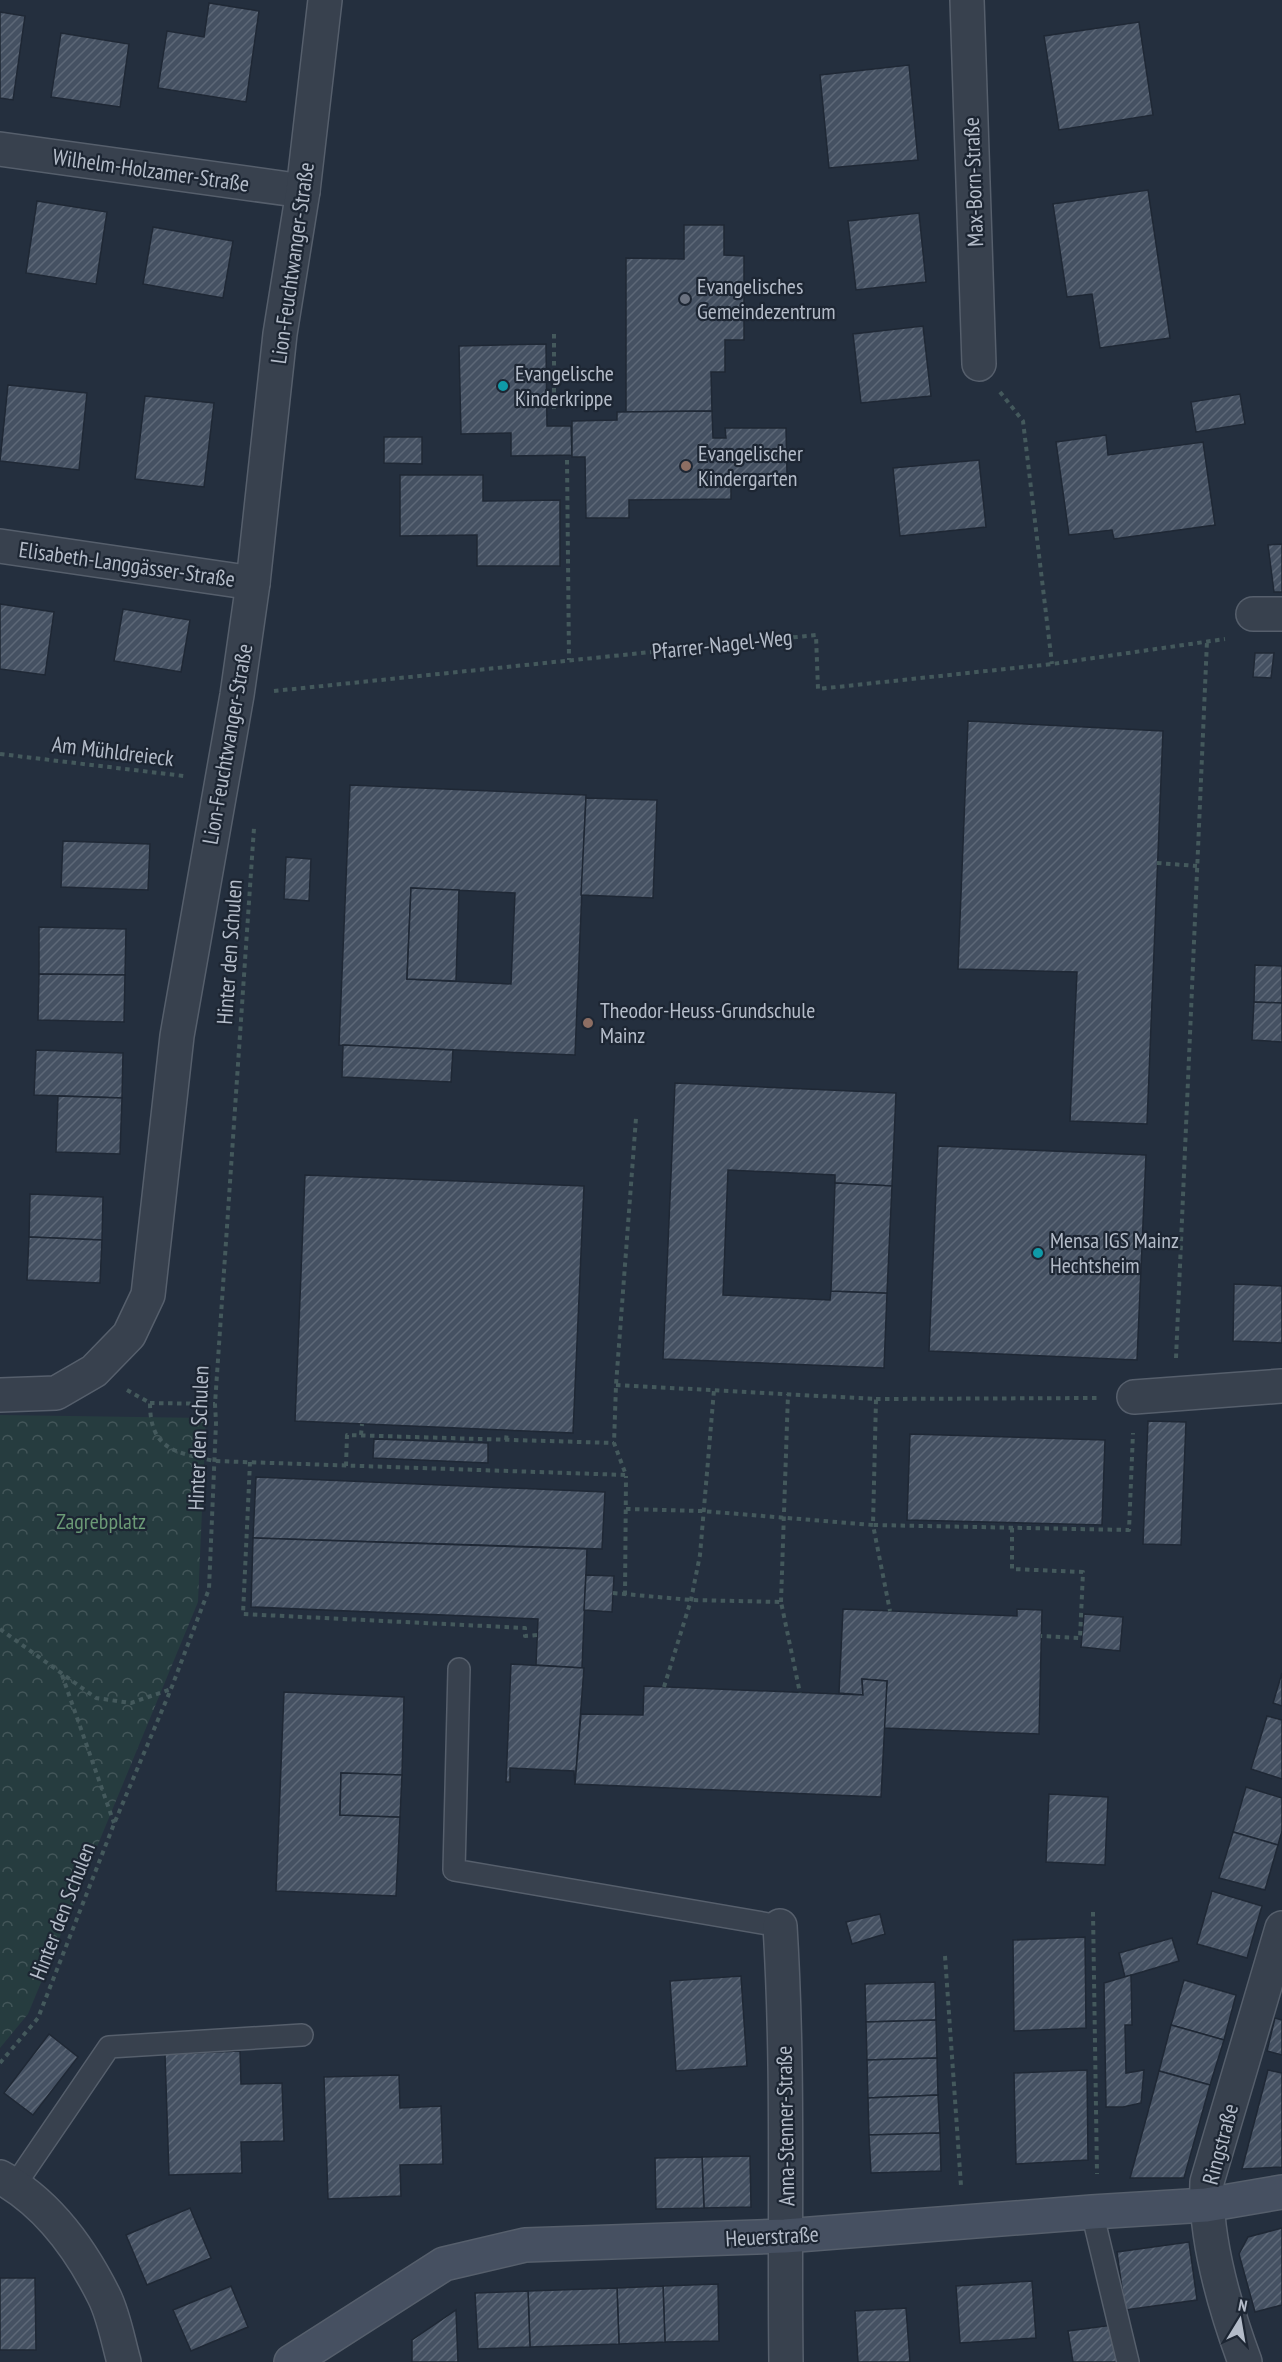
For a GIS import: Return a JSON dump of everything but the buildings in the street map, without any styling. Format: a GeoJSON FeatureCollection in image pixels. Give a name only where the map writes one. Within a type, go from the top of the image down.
{"type":"FeatureCollection","features":[{"type":"Feature","properties":{"kind":"street","name":"Lion-Feuchtwanger-Straße"},"geometry":{"type":"LineString","coordinates":[[0,1395],[56,1392],[94,1371],[129,1335],[148,1295],[177,1036],[237,695],[254,583],[280,334],[303,191],[325,0]]}},
{"type":"Feature","properties":{"kind":"street","name":"Max-Born-Straße"},"geometry":{"type":"LineString","coordinates":[[967,0],[979,364]]}},
{"type":"Feature","properties":{"kind":"street","name":"Wilhelm-Holzamer-Straße"},"geometry":{"type":"LineString","coordinates":[[0,149],[303,191]]}},
{"type":"Feature","properties":{"kind":"street","name":"Elisabeth-Langgässer-Straße"},"geometry":{"type":"LineString","coordinates":[[0,546],[254,583]]}},
{"type":"Feature","properties":{"kind":"street"},"geometry":{"type":"LineString","coordinates":[[1134,1397],[1282,1386]]}},
{"type":"Feature","properties":{"kind":"street","name":"Anna-Stenner-Straße"},"geometry":{"type":"LineString","coordinates":[[780,1926],[787,2212],[785,2236],[786,2362]]}},
{"type":"Feature","properties":{"kind":"street","name":"Ringstraße"},"geometry":{"type":"LineString","coordinates":[[1245,2362],[1229,2318],[1206,2205],[1208,2182],[1282,1928]]}},
{"type":"Feature","properties":{"kind":"street"},"geometry":{"type":"LineString","coordinates":[[8,2181],[46,2210],[72,2241],[105,2298],[124,2362]]}},
{"type":"Feature","properties":{"kind":"street","name":"Heuerstraße"},"geometry":{"type":"LineString","coordinates":[[291,2362],[444,2264],[525,2245],[785,2236],[1206,2205],[1282,2192]]}},
{"type":"Feature","properties":{"kind":"lane"},"geometry":{"type":"LineString","coordinates":[[459,1669],[454,1870],[780,1926]]}},
{"type":"Feature","properties":{"kind":"lane"},"geometry":{"type":"LineString","coordinates":[[8,2181],[109,2047],[302,2035]]}},
{"type":"Feature","properties":{"kind":"lane"},"geometry":{"type":"LineString","coordinates":[[1092,2212],[1128,2362]]}},
{"type":"Feature","properties":{"kind":"path"},"geometry":{"type":"LineString","coordinates":[[554,334],[554,410]]}},
{"type":"Feature","properties":{"kind":"path"},"geometry":{"type":"LineString","coordinates":[[979,364],[1023,421],[1052,664]]}},
{"type":"Feature","properties":{"kind":"path"},"geometry":{"type":"LineString","coordinates":[[567,460],[569,660]]}},
{"type":"Feature","properties":{"kind":"path","name":"Pfarrer-Nagel-Weg"},"geometry":{"type":"LineString","coordinates":[[237,695],[816,635],[818,689],[1052,664],[1226,639]]}},
{"type":"Feature","properties":{"kind":"path"},"geometry":{"type":"LineString","coordinates":[[1174,1395],[1207,641]]}},
{"type":"Feature","properties":{"kind":"path","name":"Am Mühldreieck"},"geometry":{"type":"LineString","coordinates":[[0,754],[221,780]]}},
{"type":"Feature","properties":{"kind":"path","name":"Hinter den Schulen"},"geometry":{"type":"LineString","coordinates":[[0,2063],[38,2018],[210,1589],[215,1404],[255,821],[221,780]]}},
{"type":"Feature","properties":{"kind":"path"},"geometry":{"type":"LineString","coordinates":[[1157,863],[1197,866]]}},
{"type":"Feature","properties":{"kind":"path"},"geometry":{"type":"LineString","coordinates":[[625,1595],[627,1475],[614,1443],[616,1385],[636,1118]]}},
{"type":"Feature","properties":{"kind":"path"},"geometry":{"type":"LineString","coordinates":[[94,1371],[110,1373],[118,1385],[150,1403],[215,1404]]}},
{"type":"Feature","properties":{"kind":"path"},"geometry":{"type":"LineString","coordinates":[[616,1385],[876,1399],[1134,1397],[1129,1530],[873,1525],[702,1511],[626,1509]]}},
{"type":"Feature","properties":{"kind":"path"},"geometry":{"type":"LineString","coordinates":[[664,1687],[692,1600],[700,1555],[714,1390]]}},
{"type":"Feature","properties":{"kind":"path"},"geometry":{"type":"LineString","coordinates":[[788,1394],[781,1602],[800,1693]]}},
{"type":"Feature","properties":{"kind":"path"},"geometry":{"type":"LineString","coordinates":[[876,1399],[873,1525],[890,1611]]}},
{"type":"Feature","properties":{"kind":"path"},"geometry":{"type":"LineString","coordinates":[[150,1403],[150,1417],[155,1435],[165,1446],[174,1452],[214,1461],[627,1475]]}},
{"type":"Feature","properties":{"kind":"path"},"geometry":{"type":"LineString","coordinates":[[361,1435],[362,1424]]}},
{"type":"Feature","properties":{"kind":"path"},"geometry":{"type":"LineString","coordinates":[[506,1440],[507,1431]]}},
{"type":"Feature","properties":{"kind":"path"},"geometry":{"type":"LineString","coordinates":[[346,1466],[347,1435],[614,1443]]}},
{"type":"Feature","properties":{"kind":"path"},"geometry":{"type":"LineString","coordinates":[[250,1462],[243,1614],[525,1628],[525,1636],[537,1635]]}},
{"type":"Feature","properties":{"kind":"path"},"geometry":{"type":"LineString","coordinates":[[1012,1528],[1012,1569],[1083,1572],[1080,1638],[1041,1636]]}},
{"type":"Feature","properties":{"kind":"path"},"geometry":{"type":"LineString","coordinates":[[613,1593],[692,1600],[781,1602]]}},
{"type":"Feature","properties":{"kind":"path"},"geometry":{"type":"LineString","coordinates":[[0,1629],[96,1698],[131,1703],[171,1689]]}},
{"type":"Feature","properties":{"kind":"path"},"geometry":{"type":"LineString","coordinates":[[62,1674],[114,1824]]}},
{"type":"Feature","properties":{"kind":"path"},"geometry":{"type":"LineString","coordinates":[[1093,1912],[1097,2178]]}},
{"type":"Feature","properties":{"kind":"path"},"geometry":{"type":"LineString","coordinates":[[945,1956],[962,2190]]}},
{"type":"Feature","properties":{"kind":"green space","name":"Zagrebplatz"},"geometry":{"type":"Polygon","coordinates":[[[0,1415],[206,1418],[198,1602],[28,2014],[0,2048],[0,1415]]]}},
{"type":"Feature","properties":{"kind":"place","name":"Evangelisches Gemeindezentrum"},"geometry":{"type":"Point","coordinates":[685,299]}},
{"type":"Feature","properties":{"kind":"place","name":"Evangelische Kinderkrippe"},"geometry":{"type":"Point","coordinates":[503,386]}},
{"type":"Feature","properties":{"kind":"place","name":"Evangelischer Kindergarten"},"geometry":{"type":"Point","coordinates":[686,466]}},
{"type":"Feature","properties":{"kind":"place","name":"Theodor-Heuss-Grundschule Mainz"},"geometry":{"type":"Point","coordinates":[588,1023]}},
{"type":"Feature","properties":{"kind":"place","name":"Mensa IGS Mainz Hechtsheim"},"geometry":{"type":"Point","coordinates":[1038,1253]}}]}
